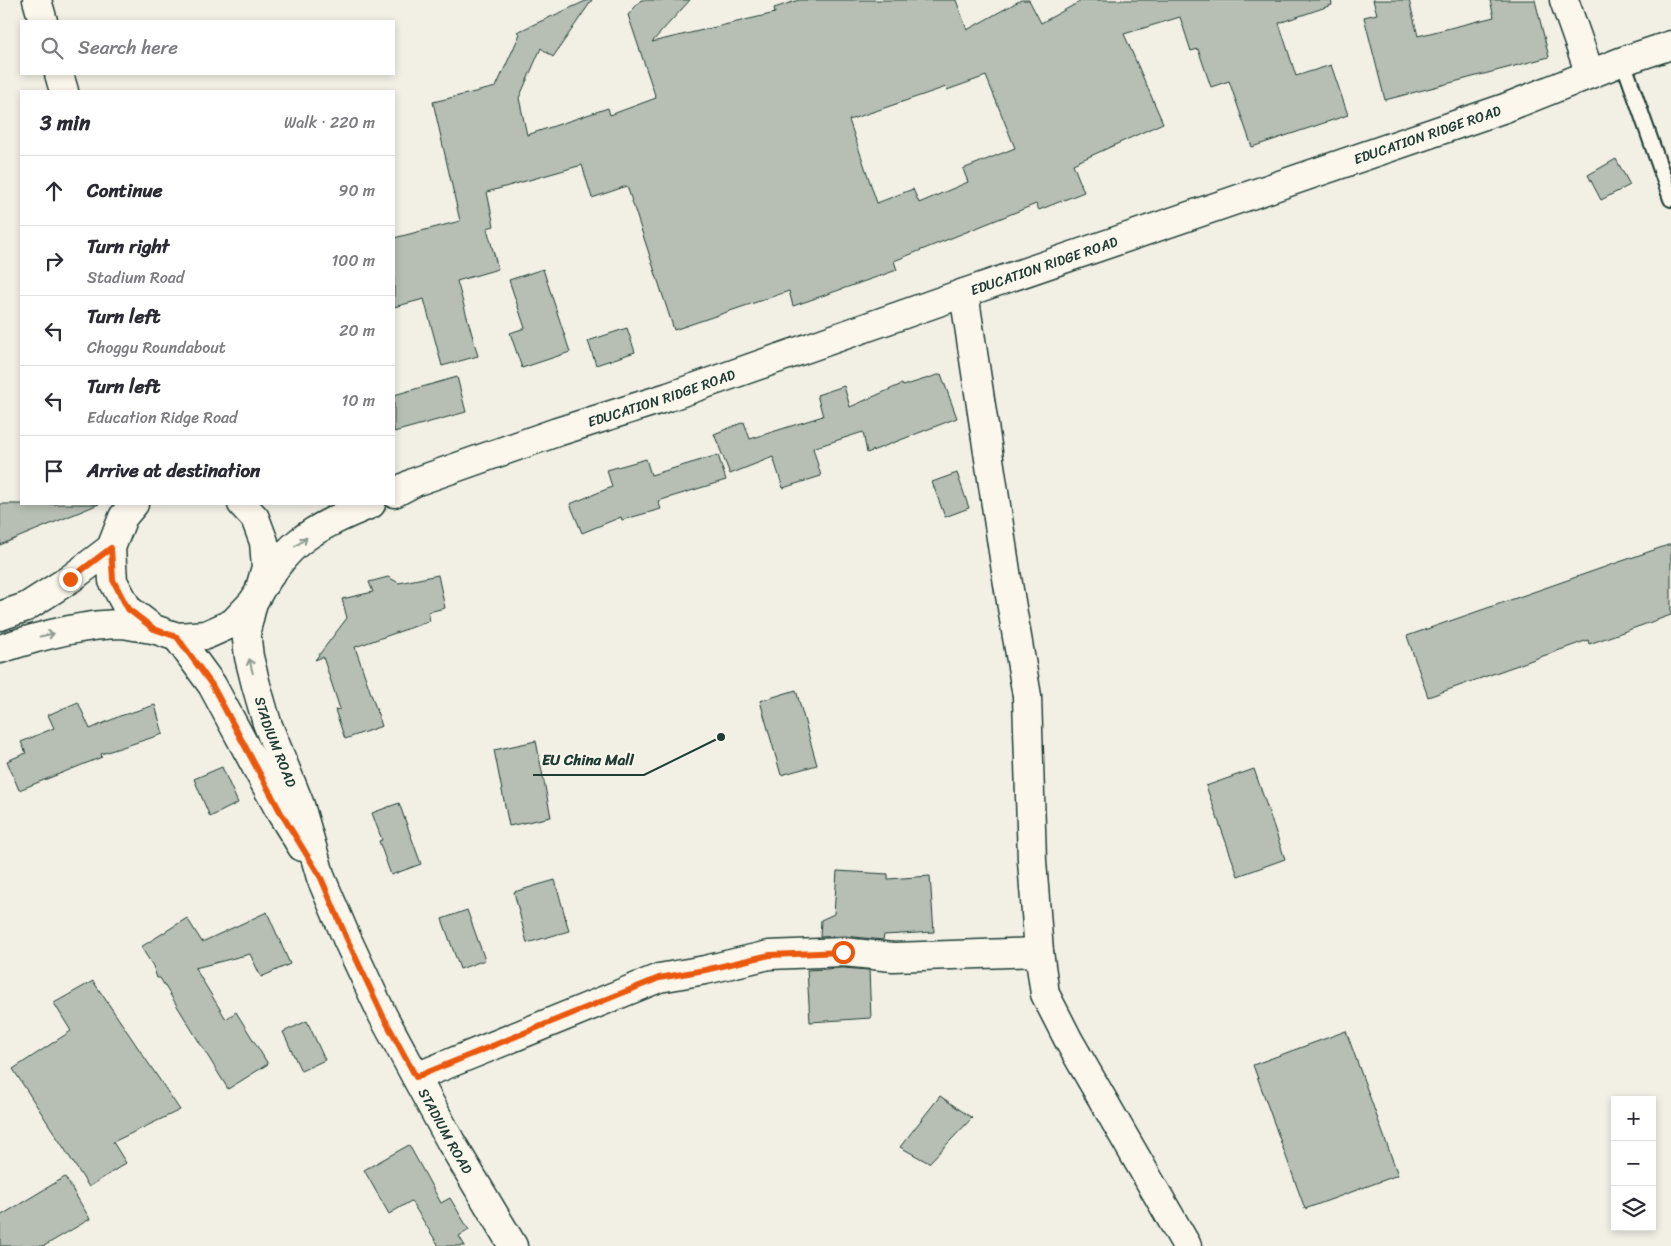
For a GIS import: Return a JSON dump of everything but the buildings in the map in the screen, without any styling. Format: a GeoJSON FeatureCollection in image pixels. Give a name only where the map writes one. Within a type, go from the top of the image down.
{"type":"FeatureCollection","features":[{"type":"Feature","properties":{"kind":"street"},"geometry":{"type":"LineString","coordinates":[[37,0],[43,20]]}},
{"type":"Feature","properties":{"kind":"street"},"geometry":{"type":"LineString","coordinates":[[1564,0],[1590,74]]}},
{"type":"Feature","properties":{"kind":"street","name":"EDUCATION RIDGE ROAD"},"geometry":{"type":"LineString","coordinates":[[401,486],[557,432],[668,397],[964,293],[1505,108],[1623,61],[1671,45]]}},
{"type":"Feature","properties":{"kind":"street"},"geometry":{"type":"LineString","coordinates":[[59,75],[64,90]]}},
{"type":"Feature","properties":{"kind":"street"},"geometry":{"type":"LineString","coordinates":[[964,293],[1007,578],[1027,696],[1032,861],[1039,952],[1045,994],[1069,1041],[1187,1246]]}},
{"type":"Feature","properties":{"kind":"street","name":"STADIUM ROAD"},"geometry":{"type":"LineString","coordinates":[[243,505],[255,518],[264,542],[266,567],[246,631],[249,657],[267,723],[300,805],[321,878],[383,1016],[451,1142],[513,1246]]}},
{"type":"Feature","properties":{"kind":"street"},"geometry":{"type":"LineString","coordinates":[[0,649],[32,638],[123,624],[165,633],[206,635],[233,624],[256,597],[278,564],[299,542],[334,521],[369,505]]}},
{"type":"Feature","properties":{"kind":"street"},"geometry":{"type":"LineString","coordinates":[[0,616],[26,607],[70,579],[111,548],[128,508]]}},
{"type":"Feature","properties":{"kind":"street","name":"STADIUM ROAD"},"geometry":{"type":"LineString","coordinates":[[111,548],[113,580],[128,609],[165,633],[212,685],[281,813],[321,878]]}},
{"type":"Feature","properties":{"kind":"street"},"geometry":{"type":"LineString","coordinates":[[416,1077],[659,978],[770,955],[843,952],[893,957],[1039,952]]}},
{"type":"Feature","properties":{"kind":"lane"},"geometry":{"type":"LineString","coordinates":[[1623,61],[1671,199]]}},
{"type":"Feature","properties":{"kind":"place","name":"EU China Mall"},"geometry":{"type":"Point","coordinates":[721,737]}},
{"type":"Feature","properties":{"kind":"route"},"geometry":{"type":"LineString","coordinates":[[70,579],[111,548],[113,580],[128,609],[154,629],[177,637],[212,685],[281,813],[321,878],[383,1016],[416,1077],[659,978],[770,955],[843,952]]}}]}
